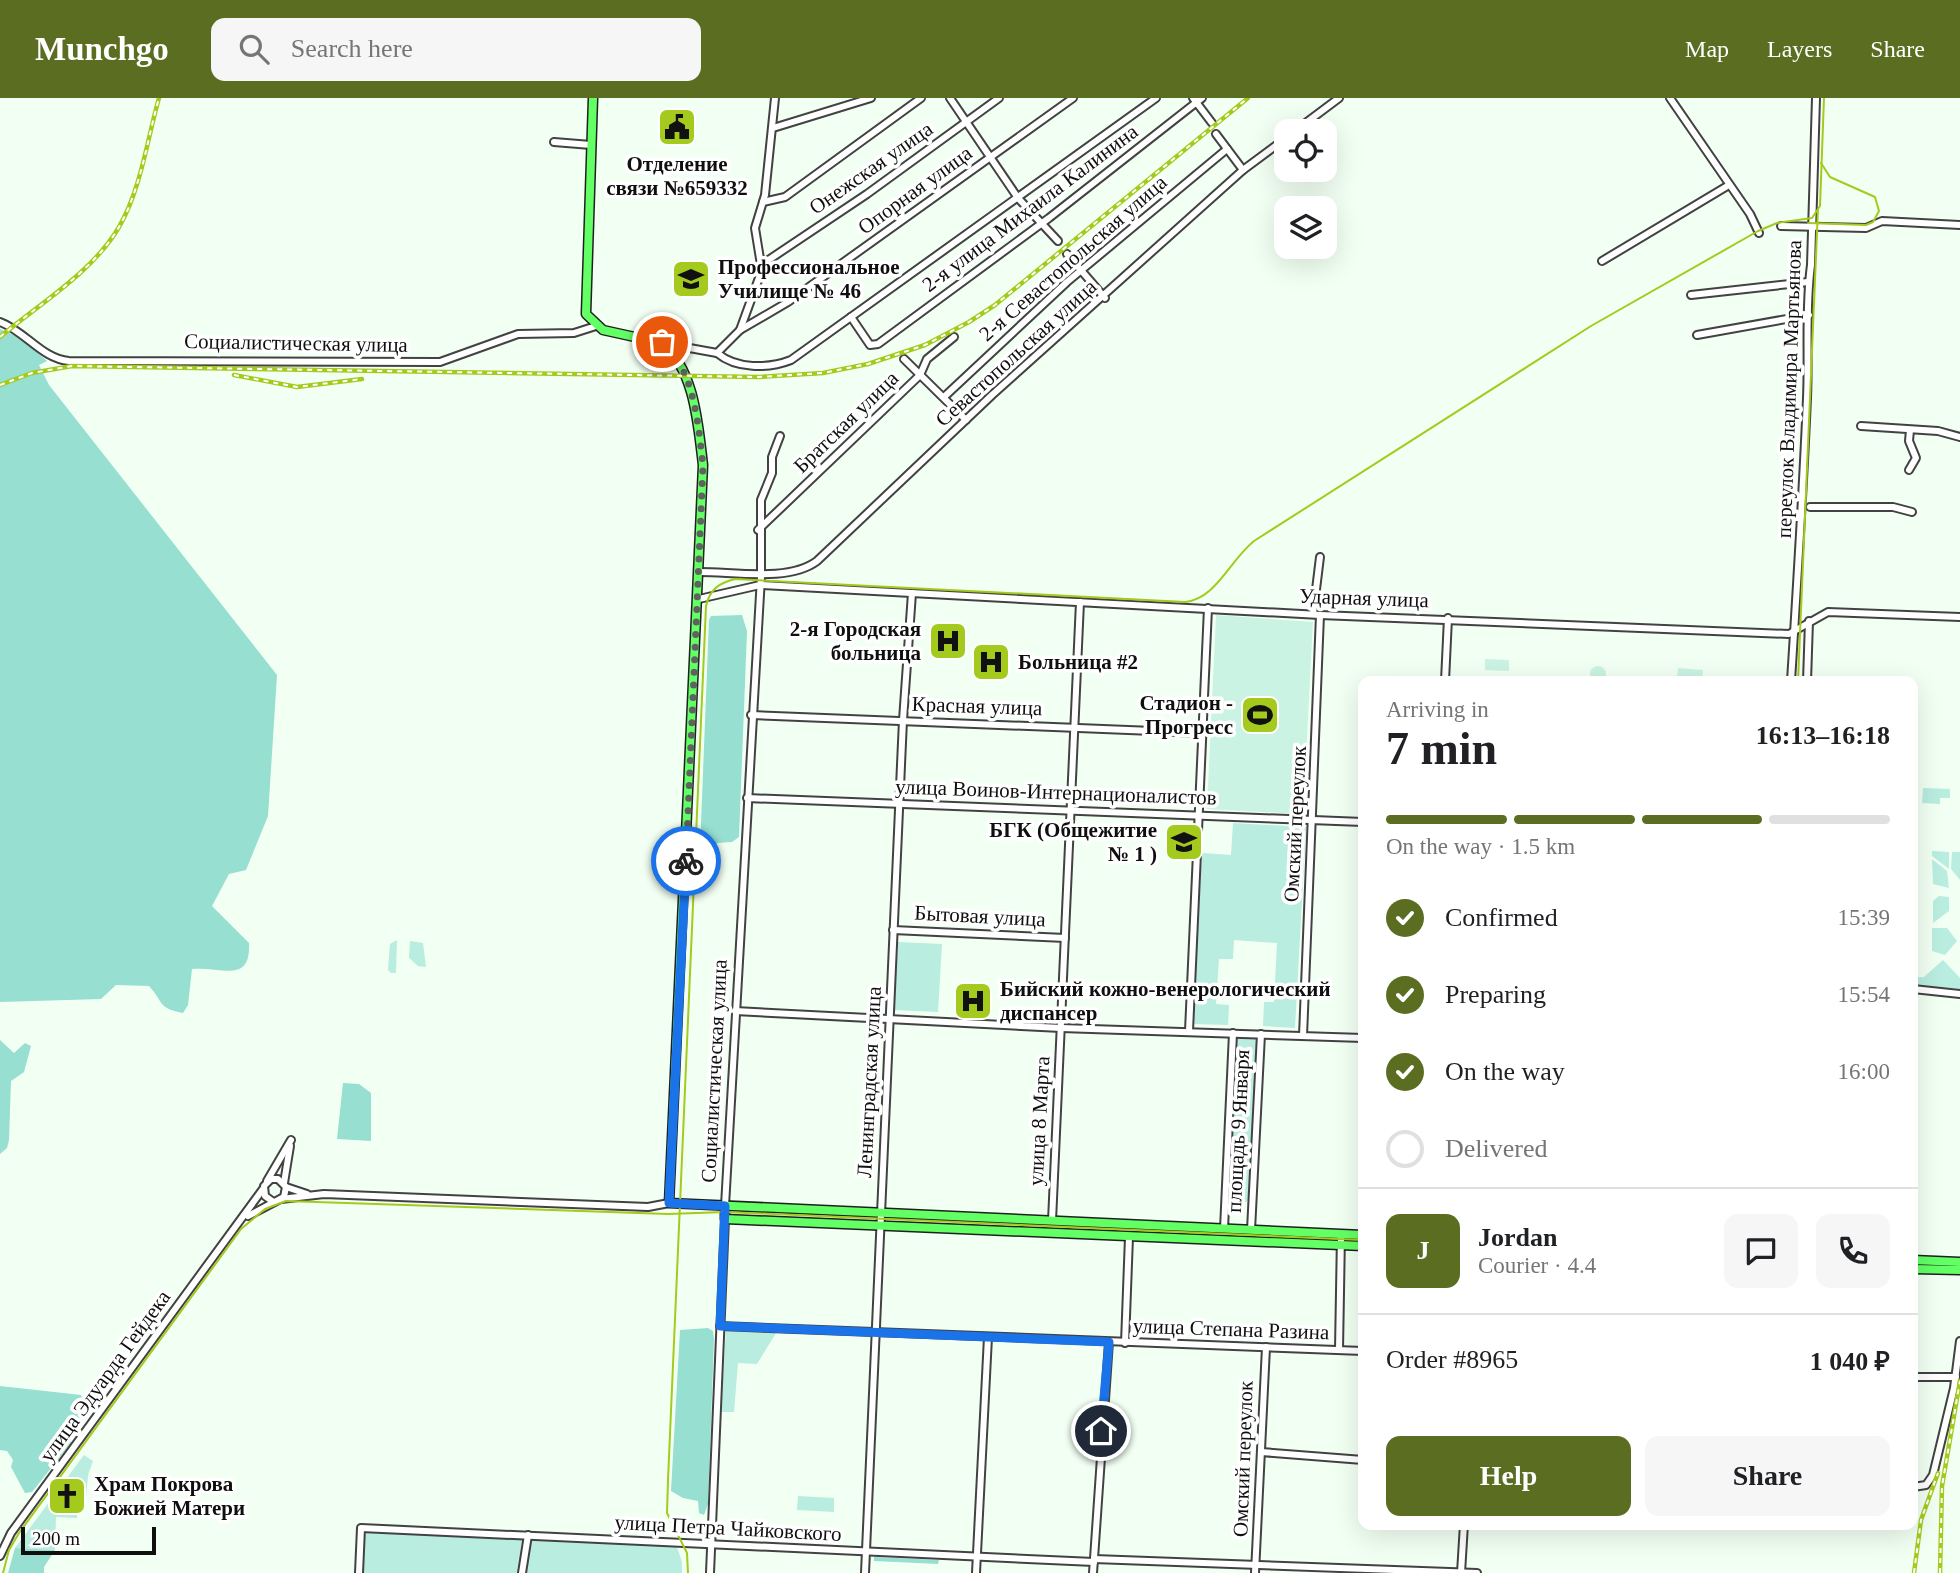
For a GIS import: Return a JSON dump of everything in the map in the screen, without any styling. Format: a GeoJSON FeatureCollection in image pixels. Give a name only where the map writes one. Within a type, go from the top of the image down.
{"type":"FeatureCollection","features":[{"type":"Feature","properties":{"kind":"main road"},"geometry":{"type":"LineString","coordinates":[[593,98],[585,309],[587,317],[596,326]]}},
{"type":"Feature","properties":{"kind":"main road","name":"Социалистическая улица"},"geometry":{"type":"LineString","coordinates":[[596,326],[662,342],[673,354],[685,376],[698,423],[703,465],[699,599],[669,1203]]}},
{"type":"Feature","properties":{"kind":"main road"},"geometry":{"type":"LineString","coordinates":[[669,1203],[880,1215],[1358,1235]]}},
{"type":"Feature","properties":{"kind":"main road","name":"Социалистическая улица"},"geometry":{"type":"LineString","coordinates":[[724,1219],[725,1206]]}},
{"type":"Feature","properties":{"kind":"main road"},"geometry":{"type":"LineString","coordinates":[[724,1219],[1358,1246]]}},
{"type":"Feature","properties":{"kind":"main road"},"geometry":{"type":"LineString","coordinates":[[1052,1222],[1052,1233]]}},
{"type":"Feature","properties":{"kind":"main road"},"geometry":{"type":"LineString","coordinates":[[1919,1266],[1960,1262]]}},
{"type":"Feature","properties":{"kind":"main road"},"geometry":{"type":"LineString","coordinates":[[1919,1266],[1960,1270]]}},
{"type":"Feature","properties":{"kind":"street"},"geometry":{"type":"LineString","coordinates":[[717,353],[740,330],[761,265],[755,228],[763,202],[775,98]]}},
{"type":"Feature","properties":{"kind":"street"},"geometry":{"type":"LineString","coordinates":[[773,128],[871,98]]}},
{"type":"Feature","properties":{"kind":"street"},"geometry":{"type":"LineString","coordinates":[[763,202],[785,197],[921,98]]}},
{"type":"Feature","properties":{"kind":"street"},"geometry":{"type":"LineString","coordinates":[[950,98],[1018,198],[1058,241]]}},
{"type":"Feature","properties":{"kind":"street","name":"Онежская улица"},"geometry":{"type":"LineString","coordinates":[[761,265],[867,194],[999,98]]}},
{"type":"Feature","properties":{"kind":"street","name":"Опорная улица"},"geometry":{"type":"LineString","coordinates":[[740,330],[788,302],[1073,98]]}},
{"type":"Feature","properties":{"kind":"street","name":"Социалистическая улица"},"geometry":{"type":"LineString","coordinates":[[662,342],[717,353],[742,365],[786,362],[1156,98]]}},
{"type":"Feature","properties":{"kind":"street"},"geometry":{"type":"LineString","coordinates":[[1311,119],[1339,98]]}},
{"type":"Feature","properties":{"kind":"street"},"geometry":{"type":"LineString","coordinates":[[1670,98],[1759,233]]}},
{"type":"Feature","properties":{"kind":"street","name":"переулок Владимира Мартьянова"},"geometry":{"type":"LineString","coordinates":[[1791,676],[1807,484],[1808,282],[1816,98]]}},
{"type":"Feature","properties":{"kind":"street"},"geometry":{"type":"LineString","coordinates":[[1197,100],[1212,123]]}},
{"type":"Feature","properties":{"kind":"street","name":"2-я улица Михаила Калинина"},"geometry":{"type":"LineString","coordinates":[[851,317],[870,345],[876,346],[1041,223],[1197,100]]}},
{"type":"Feature","properties":{"kind":"street"},"geometry":{"type":"LineString","coordinates":[[1216,134],[1243,170]]}},
{"type":"Feature","properties":{"kind":"street"},"geometry":{"type":"LineString","coordinates":[[554,142],[591,145]]}},
{"type":"Feature","properties":{"kind":"street","name":"Севастопольская улица"},"geometry":{"type":"LineString","coordinates":[[700,572],[786,573],[812,565],[966,421],[1105,298],[1243,170],[1274,147]]}},
{"type":"Feature","properties":{"kind":"street","name":"2-я Севастопольская улица"},"geometry":{"type":"LineString","coordinates":[[944,397],[1081,271],[1227,149]]}},
{"type":"Feature","properties":{"kind":"street"},"geometry":{"type":"LineString","coordinates":[[1602,261],[1729,185]]}},
{"type":"Feature","properties":{"kind":"street"},"geometry":{"type":"LineString","coordinates":[[1781,226],[1868,228],[1882,221],[1960,225]]}},
{"type":"Feature","properties":{"kind":"street"},"geometry":{"type":"LineString","coordinates":[[1067,254],[1105,298]]}},
{"type":"Feature","properties":{"kind":"street"},"geometry":{"type":"LineString","coordinates":[[1691,295],[1808,282]]}},
{"type":"Feature","properties":{"kind":"street"},"geometry":{"type":"LineString","coordinates":[[1698,335],[1809,315]]}},
{"type":"Feature","properties":{"kind":"street","name":"Социалистическая улица"},"geometry":{"type":"LineString","coordinates":[[0,322],[17,329],[56,359],[69,361],[440,362],[518,334],[574,333],[596,326]]}},
{"type":"Feature","properties":{"kind":"street","name":"Братская улица"},"geometry":{"type":"LineString","coordinates":[[758,530],[920,375],[927,359],[954,337]]}},
{"type":"Feature","properties":{"kind":"street"},"geometry":{"type":"LineString","coordinates":[[904,359],[966,421]]}},
{"type":"Feature","properties":{"kind":"street"},"geometry":{"type":"LineString","coordinates":[[1861,426],[1960,437]]}},
{"type":"Feature","properties":{"kind":"street"},"geometry":{"type":"LineString","coordinates":[[1909,470],[1916,458],[1909,441],[1910,430]]}},
{"type":"Feature","properties":{"kind":"street","name":"Социалистическая улица"},"geometry":{"type":"LineString","coordinates":[[725,1206],[761,572],[758,530],[762,495],[772,473],[772,457],[780,436]]}},
{"type":"Feature","properties":{"kind":"street"},"geometry":{"type":"LineString","coordinates":[[1810,508],[1893,507],[1912,512]]}},
{"type":"Feature","properties":{"kind":"street","name":"Омский переулок"},"geometry":{"type":"LineString","coordinates":[[1303,1036],[1320,557]]}},
{"type":"Feature","properties":{"kind":"street","name":"Ударная улица"},"geometry":{"type":"LineString","coordinates":[[699,599],[760,585],[1317,614],[1794,633]]}},
{"type":"Feature","properties":{"kind":"street","name":"Ленинградская улица"},"geometry":{"type":"LineString","coordinates":[[865,1573],[903,720],[912,593]]}},
{"type":"Feature","properties":{"kind":"street","name":"улица 8 Марта"},"geometry":{"type":"LineString","coordinates":[[1052,1222],[1080,602]]}},
{"type":"Feature","properties":{"kind":"street"},"geometry":{"type":"LineString","coordinates":[[1189,1031],[1208,608]]}},
{"type":"Feature","properties":{"kind":"street"},"geometry":{"type":"LineString","coordinates":[[1794,633],[1809,621],[1828,612],[1960,617]]}},
{"type":"Feature","properties":{"kind":"street"},"geometry":{"type":"LineString","coordinates":[[1446,676],[1448,618]]}},
{"type":"Feature","properties":{"kind":"street"},"geometry":{"type":"LineString","coordinates":[[1807,676],[1809,621]]}},
{"type":"Feature","properties":{"kind":"street","name":"Красная улица"},"geometry":{"type":"LineString","coordinates":[[751,715],[1203,733]]}},
{"type":"Feature","properties":{"kind":"street","name":"улица Воинов-Интернационалистов"},"geometry":{"type":"LineString","coordinates":[[747,798],[1358,822]]}},
{"type":"Feature","properties":{"kind":"street","name":"Бытовая улица"},"geometry":{"type":"LineString","coordinates":[[893,930],[1065,938]]}},
{"type":"Feature","properties":{"kind":"street"},"geometry":{"type":"LineString","coordinates":[[1918,990],[1960,994]]}},
{"type":"Feature","properties":{"kind":"street"},"geometry":{"type":"LineString","coordinates":[[735,1011],[1060,1028],[1358,1038]]}},
{"type":"Feature","properties":{"kind":"street","name":"площадь 9 Января"},"geometry":{"type":"LineString","coordinates":[[1224,1228],[1233,1033]]}},
{"type":"Feature","properties":{"kind":"street","name":"площадь 9 Января"},"geometry":{"type":"LineString","coordinates":[[1251,1230],[1261,1034]]}},
{"type":"Feature","properties":{"kind":"street"},"geometry":{"type":"LineString","coordinates":[[272,1201],[263,1189],[291,1140],[281,1199]]}},
{"type":"Feature","properties":{"kind":"street"},"geometry":{"type":"LineString","coordinates":[[267,1181],[274,1178],[309,1194]]}},
{"type":"Feature","properties":{"kind":"street","name":"улица Эдуарда Гейдека"},"geometry":{"type":"LineString","coordinates":[[1,1553],[11,1533],[263,1189]]}},
{"type":"Feature","properties":{"kind":"street"},"geometry":{"type":"LineString","coordinates":[[243,1219],[272,1201],[309,1194],[648,1207],[661,1207],[669,1203]]}},
{"type":"Feature","properties":{"kind":"street","name":"Социалистическая улица"},"geometry":{"type":"LineString","coordinates":[[710,1573],[724,1219]]}},
{"type":"Feature","properties":{"kind":"street"},"geometry":{"type":"LineString","coordinates":[[1339,1350],[1341,1234]]}},
{"type":"Feature","properties":{"kind":"street"},"geometry":{"type":"LineString","coordinates":[[1125,1343],[1129,1237]]}},
{"type":"Feature","properties":{"kind":"street","name":"улица Степана Разина"},"geometry":{"type":"LineString","coordinates":[[720,1326],[1358,1351]]}},
{"type":"Feature","properties":{"kind":"street"},"geometry":{"type":"LineString","coordinates":[[976,1573],[988,1337]]}},
{"type":"Feature","properties":{"kind":"street"},"geometry":{"type":"LineString","coordinates":[[1918,1486],[1928,1483],[1956,1377],[1960,1341]]}},
{"type":"Feature","properties":{"kind":"street"},"geometry":{"type":"LineString","coordinates":[[1093,1573],[1109,1342]]}},
{"type":"Feature","properties":{"kind":"street","name":"Омский переулок"},"geometry":{"type":"LineString","coordinates":[[1255,1573],[1266,1348]]}},
{"type":"Feature","properties":{"kind":"street"},"geometry":{"type":"LineString","coordinates":[[1918,1377],[1956,1377]]}},
{"type":"Feature","properties":{"kind":"street"},"geometry":{"type":"LineString","coordinates":[[1261,1452],[1358,1460]]}},
{"type":"Feature","properties":{"kind":"street","name":"улица Петра Чайковского"},"geometry":{"type":"LineString","coordinates":[[359,1573],[360,1529],[976,1557],[1477,1573]]}},
{"type":"Feature","properties":{"kind":"street"},"geometry":{"type":"LineString","coordinates":[[1461,1573],[1464,1530]]}},
{"type":"Feature","properties":{"kind":"street"},"geometry":{"type":"LineString","coordinates":[[522,1573],[528,1535]]}},
{"type":"Feature","properties":{"kind":"shaded area"},"geometry":{"type":"Polygon","coordinates":[[[0,329],[21,338],[47,361],[39,365],[49,385],[277,675],[268,816],[246,870],[229,874],[212,906],[249,943],[248,956],[245,964],[232,971],[192,969],[188,1005],[183,1013],[162,1004],[149,986],[116,985],[101,999],[0,1002],[0,329]]]}},
{"type":"Feature","properties":{"kind":"shaded area"},"geometry":{"type":"Polygon","coordinates":[[[742,615],[747,631],[739,837],[732,842],[717,843],[714,849],[706,846],[700,849],[709,620],[711,616],[742,615]]]}},
{"type":"Feature","properties":{"kind":"shaded area"},"geometry":{"type":"Polygon","coordinates":[[[1923,788],[1950,789],[1950,798],[1940,798],[1940,804],[1922,803],[1923,788]]]}},
{"type":"Feature","properties":{"kind":"shaded area"},"geometry":{"type":"Polygon","coordinates":[[[1233,823],[1306,827],[1295,1028],[1263,1026],[1264,1002],[1274,1002],[1277,943],[1234,940],[1233,959],[1219,959],[1216,1004],[1229,1005],[1228,1025],[1193,1024],[1202,853],[1231,855],[1233,823]]]}},
{"type":"Feature","properties":{"kind":"shaded area"},"geometry":{"type":"Polygon","coordinates":[[[1932,851],[1949,852],[1949,869],[1932,856],[1932,851]]]}},
{"type":"Feature","properties":{"kind":"shaded area"},"geometry":{"type":"Polygon","coordinates":[[[1952,852],[1960,852],[1960,880],[1951,869],[1952,852]]]}},
{"type":"Feature","properties":{"kind":"shaded area"},"geometry":{"type":"Polygon","coordinates":[[[1932,859],[1947,871],[1949,888],[1933,884],[1932,859]]]}},
{"type":"Feature","properties":{"kind":"shaded area"},"geometry":{"type":"Polygon","coordinates":[[[1939,896],[1949,897],[1949,911],[1933,923],[1933,901],[1939,896]]]}},
{"type":"Feature","properties":{"kind":"shaded area"},"geometry":{"type":"Polygon","coordinates":[[[1932,928],[1947,928],[1957,941],[1945,955],[1932,951],[1932,928]]]}},
{"type":"Feature","properties":{"kind":"shaded area"},"geometry":{"type":"Polygon","coordinates":[[[397,940],[396,973],[391,973],[388,970],[390,944],[397,940]]]}},
{"type":"Feature","properties":{"kind":"shaded area"},"geometry":{"type":"Polygon","coordinates":[[[410,941],[423,943],[426,967],[418,966],[409,958],[410,941]]]}},
{"type":"Feature","properties":{"kind":"shaded area"},"geometry":{"type":"Polygon","coordinates":[[[898,942],[942,944],[938,1012],[894,1010],[898,942]]]}},
{"type":"Feature","properties":{"kind":"shaded area"},"geometry":{"type":"Polygon","coordinates":[[[1943,960],[1960,978],[1960,991],[1918,987],[1918,977],[1924,977],[1943,960]]]}},
{"type":"Feature","properties":{"kind":"shaded area"},"geometry":{"type":"Polygon","coordinates":[[[1237,1037],[1255,1037],[1257,1042],[1251,1198],[1246,1202],[1228,1197],[1237,1037]]]}},
{"type":"Feature","properties":{"kind":"shaded area"},"geometry":{"type":"Polygon","coordinates":[[[0,1040],[14,1053],[25,1043],[31,1046],[24,1072],[11,1081],[9,1140],[7,1148],[0,1154],[0,1040]]]}},
{"type":"Feature","properties":{"kind":"shaded area"},"geometry":{"type":"Polygon","coordinates":[[[343,1083],[359,1084],[371,1093],[371,1141],[337,1139],[343,1083]]]}},
{"type":"Feature","properties":{"kind":"shaded area"},"geometry":{"type":"Polygon","coordinates":[[[708,1328],[713,1331],[714,1339],[708,1504],[704,1515],[699,1513],[698,1501],[683,1498],[671,1491],[680,1330],[708,1328]]]}},
{"type":"Feature","properties":{"kind":"shaded area"},"geometry":{"type":"Polygon","coordinates":[[[726,1330],[776,1333],[757,1364],[738,1363],[734,1412],[721,1412],[726,1330]]]}},
{"type":"Feature","properties":{"kind":"shaded area"},"geometry":{"type":"Polygon","coordinates":[[[0,1386],[81,1395],[86,1412],[69,1427],[71,1443],[32,1492],[25,1493],[11,1467],[13,1460],[7,1451],[0,1450],[0,1386]]]}},
{"type":"Feature","properties":{"kind":"shaded area"},"geometry":{"type":"Polygon","coordinates":[[[84,1455],[93,1461],[88,1475],[86,1498],[78,1498],[77,1518],[56,1517],[55,1550],[15,1548],[84,1455]]]}},
{"type":"Feature","properties":{"kind":"shaded area"},"geometry":{"type":"Polygon","coordinates":[[[798,1496],[834,1498],[834,1512],[797,1510],[798,1496]]]}},
{"type":"Feature","properties":{"kind":"shaded area"},"geometry":{"type":"Polygon","coordinates":[[[362,1531],[677,1547],[682,1573],[362,1573],[362,1531]]]}},
{"type":"Feature","properties":{"kind":"shaded area"},"geometry":{"type":"Polygon","coordinates":[[[15,1548],[55,1550],[44,1567],[44,1573],[8,1573],[15,1548]]]}},
{"type":"Feature","properties":{"kind":"shaded area"},"geometry":{"type":"Polygon","coordinates":[[[874,1557],[939,1560],[938,1564],[874,1561],[874,1557]]]}},
{"type":"Feature","properties":{"kind":"green space","name":"Стадион - Прогресс"},"geometry":{"type":"Polygon","coordinates":[[[1216,615],[1313,622],[1303,814],[1207,809],[1216,615]]]}},
{"type":"Feature","properties":{"kind":"green space"},"geometry":{"type":"Polygon","coordinates":[[[1485,659],[1509,660],[1509,671],[1485,670],[1485,659]]]}},
{"type":"Feature","properties":{"kind":"green space"},"geometry":{"type":"Polygon","coordinates":[[[1598,666],[1605,671],[1605,676],[1590,674],[1592,668],[1598,666]]]}},
{"type":"Feature","properties":{"kind":"green space"},"geometry":{"type":"Polygon","coordinates":[[[1678,668],[1703,670],[1702,676],[1677,676],[1678,668]]]}},
{"type":"Feature","properties":{"kind":"tram line"},"geometry":{"type":"LineString","coordinates":[[688,1573],[687,1553],[667,1513],[706,606],[713,591],[735,579],[1185,602],[1196,599],[1214,586],[1254,541],[1591,326],[1758,231],[1777,223],[1812,218],[1820,206],[1824,98]]}},
{"type":"Feature","properties":{"kind":"tram line"},"geometry":{"type":"LineString","coordinates":[[1808,223],[1866,225],[1873,222],[1879,211],[1875,197],[1830,177],[1821,163]]}},
{"type":"Feature","properties":{"kind":"tram line"},"geometry":{"type":"LineString","coordinates":[[1798,676],[1818,209]]}},
{"type":"Feature","properties":{"kind":"tram line"},"geometry":{"type":"LineString","coordinates":[[3,1573],[9,1550],[19,1533],[241,1229],[265,1209],[286,1201],[668,1214],[725,1212],[1358,1240]]}},
{"type":"Feature","properties":{"kind":"railway"},"geometry":{"type":"LineString","coordinates":[[0,337],[80,273],[95,259],[119,227],[138,181],[159,98]]}},
{"type":"Feature","properties":{"kind":"railway"},"geometry":{"type":"LineString","coordinates":[[0,385],[32,373],[72,366],[758,377],[823,373],[868,364],[925,345],[995,305],[1248,98]]}},
{"type":"Feature","properties":{"kind":"railway"},"geometry":{"type":"LineString","coordinates":[[234,375],[297,387],[362,379]]}},
{"type":"Feature","properties":{"kind":"railway"},"geometry":{"type":"LineString","coordinates":[[1940,1573],[1942,1486],[1960,1381]]}},
{"type":"Feature","properties":{"kind":"railway"},"geometry":{"type":"LineString","coordinates":[[1914,1573],[1921,1520],[1938,1473]]}},
{"type":"Feature","properties":{"kind":"way so far"},"geometry":{"type":"LineString","coordinates":[[662,342],[670,349],[685,376],[698,423],[703,465],[686,861]]}},
{"type":"Feature","properties":{"kind":"place","name":"Отделение связи №659332"},"geometry":{"type":"Point","coordinates":[677,127]}},
{"type":"Feature","properties":{"kind":"place","name":"Профессиональное Училище № 46"},"geometry":{"type":"Point","coordinates":[691,279]}},
{"type":"Feature","properties":{"kind":"place","name":"2-я Городская больница"},"geometry":{"type":"Point","coordinates":[948,641]}},
{"type":"Feature","properties":{"kind":"place","name":"Больница #2"},"geometry":{"type":"Point","coordinates":[991,662]}},
{"type":"Feature","properties":{"kind":"place","name":"Стадион - Прогресс"},"geometry":{"type":"Point","coordinates":[1260,715]}},
{"type":"Feature","properties":{"kind":"place","name":"БГК (Общежитие № 1 )"},"geometry":{"type":"Point","coordinates":[1184,842]}},
{"type":"Feature","properties":{"kind":"place","name":"Бийский кожно-венерологический диспансер"},"geometry":{"type":"Point","coordinates":[973,1001]}},
{"type":"Feature","properties":{"kind":"place","name":"Храм Покрова Божией Матери"},"geometry":{"type":"Point","coordinates":[67,1496]}},
{"type":"Feature","properties":{"kind":"route"},"geometry":{"type":"LineString","coordinates":[[686,861],[669,1203],[725,1206],[720,1326],[1109,1342],[1101,1431]]}}]}
